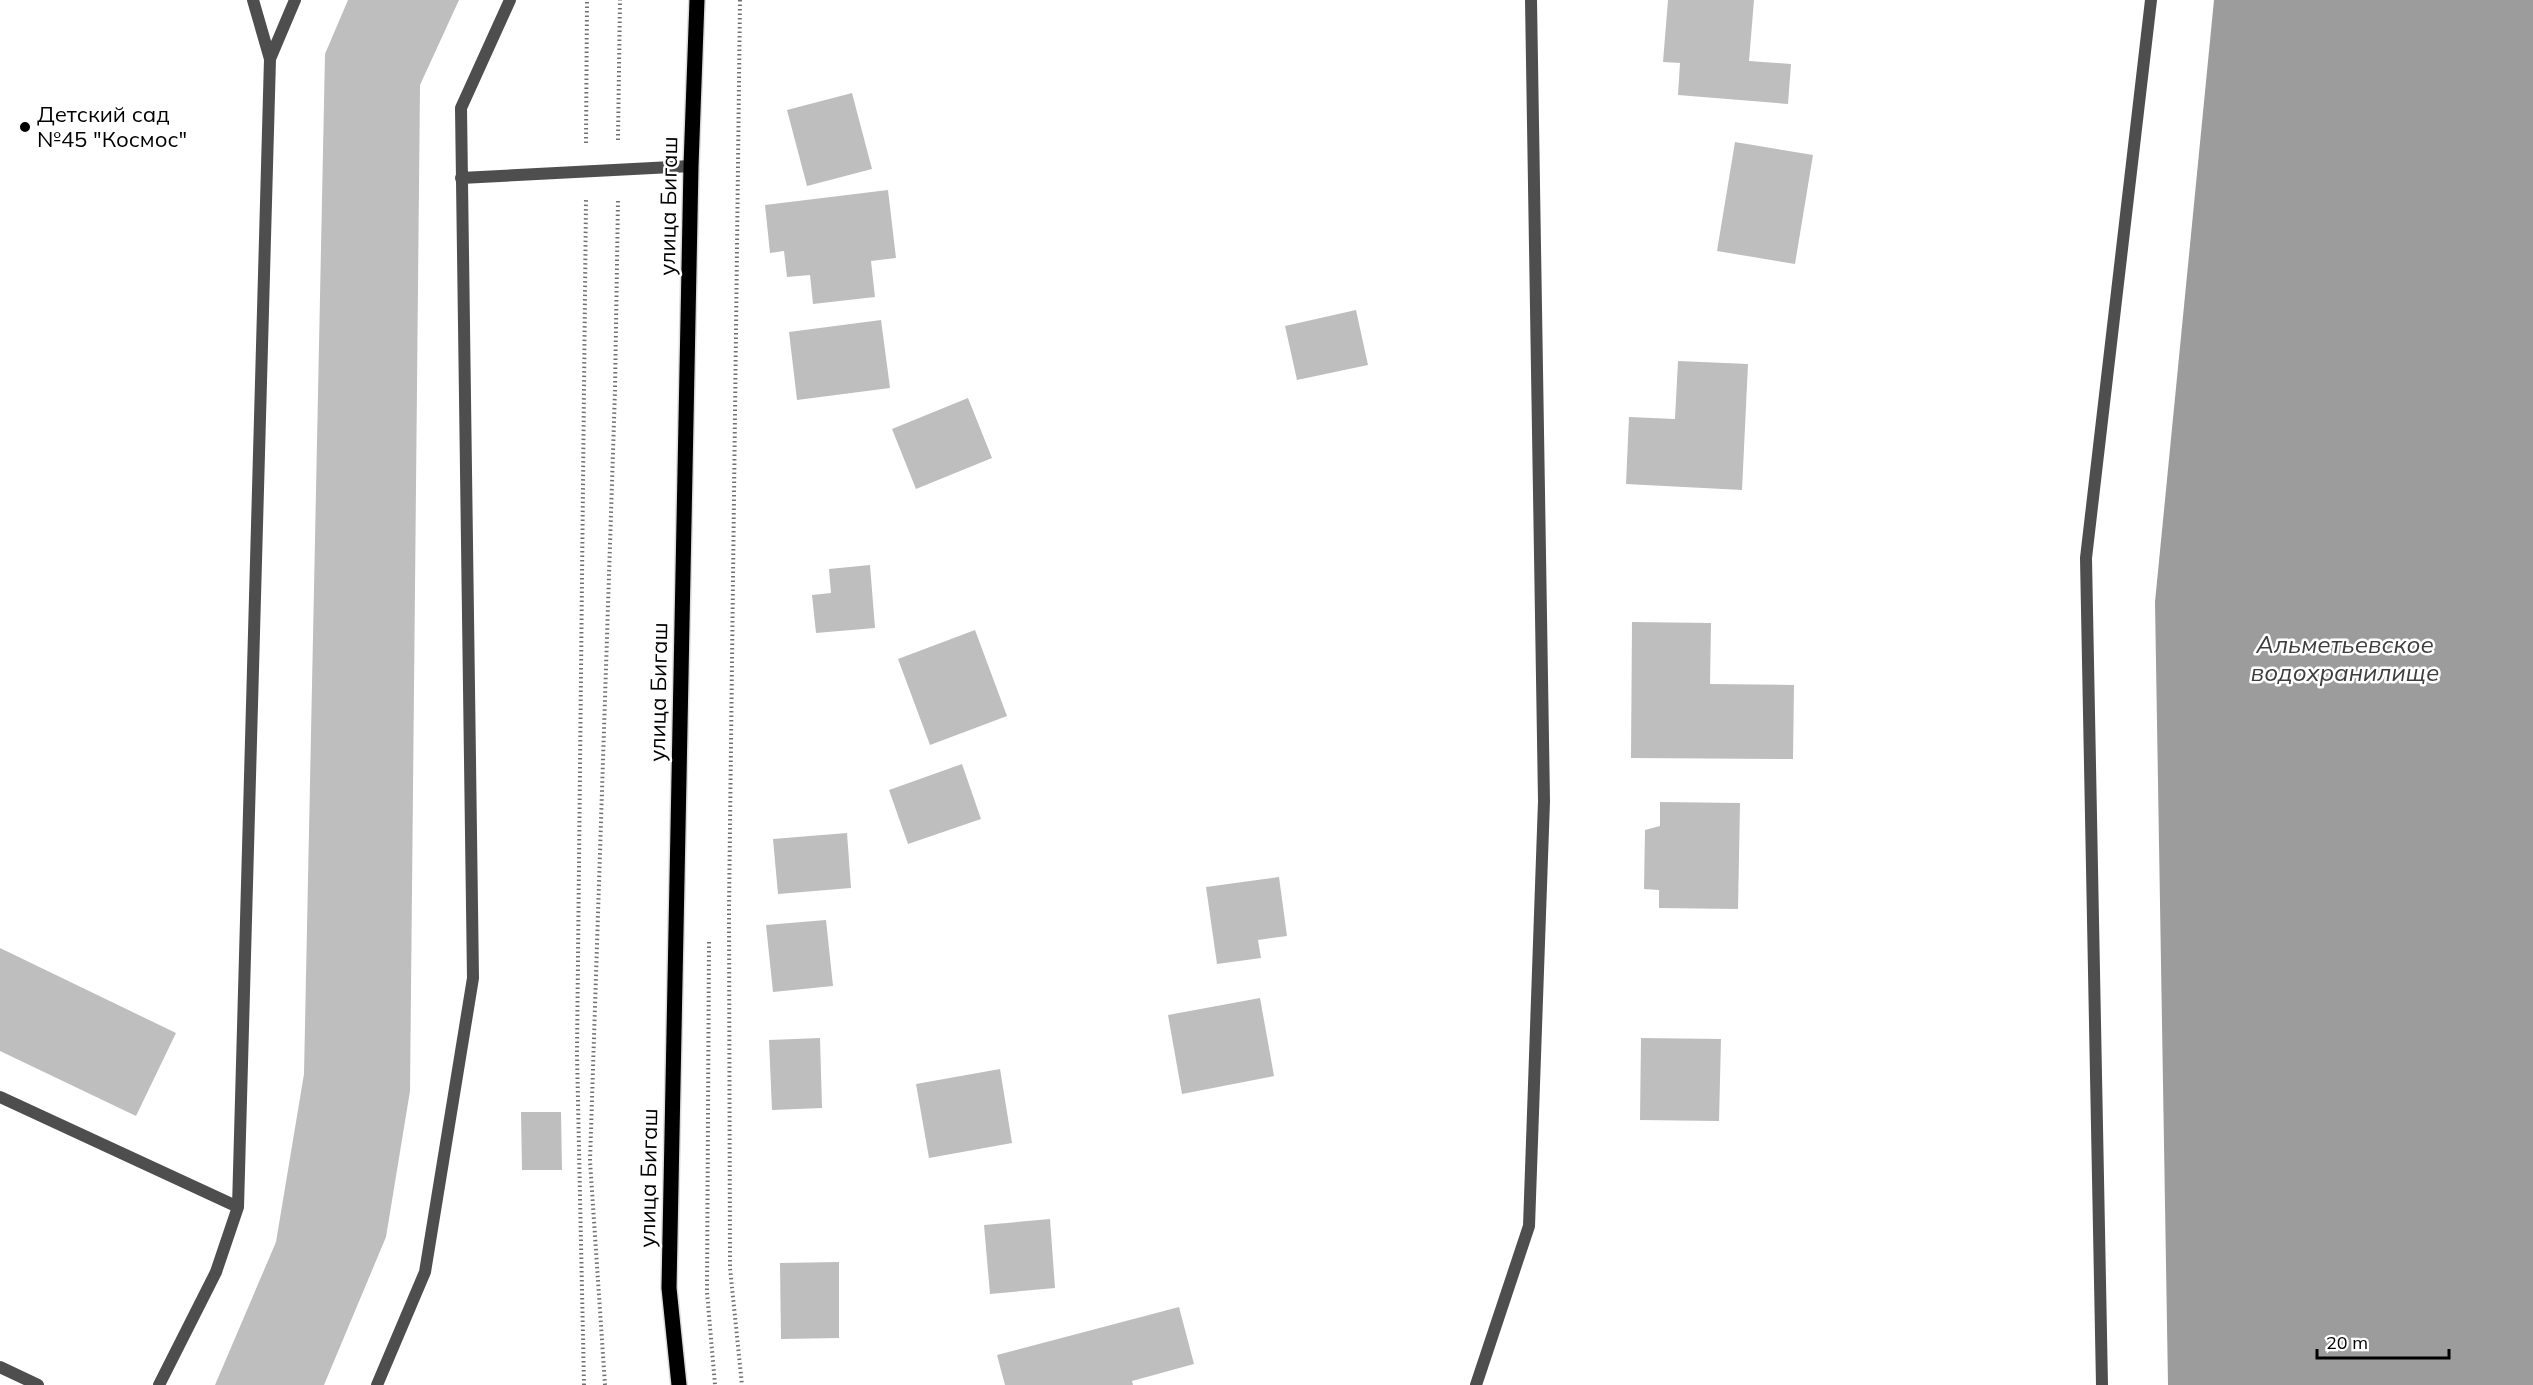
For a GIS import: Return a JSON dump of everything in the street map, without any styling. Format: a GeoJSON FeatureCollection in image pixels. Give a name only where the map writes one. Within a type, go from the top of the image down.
{"type":"FeatureCollection","features":[{"type":"Feature","properties":{"kind":"main road","name":"улица Бигаш"},"geometry":{"type":"LineString","coordinates":[[679,1385],[669,1288],[691,166],[697,0]]}},
{"type":"Feature","properties":{"kind":"street"},"geometry":{"type":"LineString","coordinates":[[159,1385],[216,1272],[238,1207],[270,59],[253,0]]}},
{"type":"Feature","properties":{"kind":"street"},"geometry":{"type":"LineString","coordinates":[[270,59],[295,0]]}},
{"type":"Feature","properties":{"kind":"street"},"geometry":{"type":"LineString","coordinates":[[377,1385],[425,1272],[473,978],[468,484],[461,108],[510,0]]}},
{"type":"Feature","properties":{"kind":"street"},"geometry":{"type":"LineString","coordinates":[[1476,1385],[1529,1226],[1544,801],[1531,0]]}},
{"type":"Feature","properties":{"kind":"street"},"geometry":{"type":"LineString","coordinates":[[2102,1385],[2086,558],[2151,0]]}},
{"type":"Feature","properties":{"kind":"street"},"geometry":{"type":"LineString","coordinates":[[461,178],[691,166]]}},
{"type":"Feature","properties":{"kind":"street"},"geometry":{"type":"LineString","coordinates":[[0,1097],[238,1207]]}},
{"type":"Feature","properties":{"kind":"street"},"geometry":{"type":"LineString","coordinates":[[0,1367],[38,1385]]}},
{"type":"Feature","properties":{"kind":"path"},"geometry":{"type":"LineString","coordinates":[[584,1385],[577,1054],[587,0]]}},
{"type":"Feature","properties":{"kind":"path"},"geometry":{"type":"LineString","coordinates":[[604,1385],[590,1161],[615,402],[620,0]]}},
{"type":"Feature","properties":{"kind":"path"},"geometry":{"type":"LineString","coordinates":[[740,0],[729,946],[730,1268],[742,1385]]}},
{"type":"Feature","properties":{"kind":"water","name":"Альметьевское водохранилище"},"geometry":{"type":"Polygon","coordinates":[[[2214,0],[2533,0],[2533,1385],[2168,1385],[2155,602],[2214,0]]]}},
{"type":"Feature","properties":{"kind":"building"},"geometry":{"type":"Polygon","coordinates":[[[348,0],[459,0],[420,85],[410,1091],[386,1237],[324,1385],[215,1385],[276,1242],[304,1074],[325,54],[348,0]]]}},
{"type":"Feature","properties":{"kind":"building"},"geometry":{"type":"Polygon","coordinates":[[[1668,0],[1754,0],[1749,61],[1791,64],[1788,104],[1678,95],[1680,63],[1663,62],[1668,0]]]}},
{"type":"Feature","properties":{"kind":"building"},"geometry":{"type":"Polygon","coordinates":[[[852,93],[872,169],[807,186],[787,110],[852,93]]]}},
{"type":"Feature","properties":{"kind":"building"},"geometry":{"type":"Polygon","coordinates":[[[1735,142],[1813,155],[1795,264],[1717,251],[1735,142]]]}},
{"type":"Feature","properties":{"kind":"building"},"geometry":{"type":"Polygon","coordinates":[[[888,190],[896,258],[871,261],[875,297],[813,304],[810,275],[787,277],[784,251],[770,253],[765,205],[888,190]]]}},
{"type":"Feature","properties":{"kind":"building"},"geometry":{"type":"Polygon","coordinates":[[[1356,310],[1368,365],[1297,380],[1285,326],[1356,310]]]}},
{"type":"Feature","properties":{"kind":"building"},"geometry":{"type":"Polygon","coordinates":[[[881,320],[890,388],[797,400],[789,332],[881,320]]]}},
{"type":"Feature","properties":{"kind":"building"},"geometry":{"type":"Polygon","coordinates":[[[1678,361],[1748,364],[1742,490],[1626,484],[1629,417],[1675,419],[1678,361]]]}},
{"type":"Feature","properties":{"kind":"building"},"geometry":{"type":"Polygon","coordinates":[[[968,398],[992,458],[916,489],[892,429],[968,398]]]}},
{"type":"Feature","properties":{"kind":"building"},"geometry":{"type":"Polygon","coordinates":[[[870,565],[875,628],[816,633],[812,595],[831,593],[829,569],[870,565]]]}},
{"type":"Feature","properties":{"kind":"building"},"geometry":{"type":"Polygon","coordinates":[[[1632,622],[1711,623],[1710,684],[1794,685],[1793,759],[1631,758],[1632,622]]]}},
{"type":"Feature","properties":{"kind":"building"},"geometry":{"type":"Polygon","coordinates":[[[975,630],[1007,716],[930,745],[898,659],[975,630]]]}},
{"type":"Feature","properties":{"kind":"building"},"geometry":{"type":"Polygon","coordinates":[[[962,764],[981,819],[908,844],[889,790],[962,764]]]}},
{"type":"Feature","properties":{"kind":"building"},"geometry":{"type":"Polygon","coordinates":[[[1660,802],[1740,803],[1738,909],[1659,908],[1659,890],[1644,889],[1645,830],[1660,826],[1660,802]]]}},
{"type":"Feature","properties":{"kind":"building"},"geometry":{"type":"Polygon","coordinates":[[[847,833],[851,888],[778,894],[773,839],[847,833]]]}},
{"type":"Feature","properties":{"kind":"building"},"geometry":{"type":"Polygon","coordinates":[[[1279,877],[1287,936],[1258,940],[1261,958],[1217,964],[1206,887],[1279,877]]]}},
{"type":"Feature","properties":{"kind":"building"},"geometry":{"type":"Polygon","coordinates":[[[826,920],[833,986],[773,992],[766,925],[826,920]]]}},
{"type":"Feature","properties":{"kind":"building"},"geometry":{"type":"Polygon","coordinates":[[[0,948],[176,1033],[136,1116],[0,1051],[0,948]]]}},
{"type":"Feature","properties":{"kind":"building"},"geometry":{"type":"Polygon","coordinates":[[[1260,998],[1274,1076],[1182,1094],[1168,1015],[1260,998]]]}},
{"type":"Feature","properties":{"kind":"building"},"geometry":{"type":"Polygon","coordinates":[[[820,1038],[822,1108],[772,1110],[769,1040],[820,1038]]]}},
{"type":"Feature","properties":{"kind":"building"},"geometry":{"type":"Polygon","coordinates":[[[1641,1038],[1721,1039],[1719,1121],[1640,1120],[1641,1038]]]}},
{"type":"Feature","properties":{"kind":"building"},"geometry":{"type":"Polygon","coordinates":[[[1000,1069],[1012,1143],[929,1158],[916,1084],[1000,1069]]]}},
{"type":"Feature","properties":{"kind":"building"},"geometry":{"type":"Polygon","coordinates":[[[521,1112],[561,1112],[562,1170],[522,1170],[521,1112]]]}},
{"type":"Feature","properties":{"kind":"building"},"geometry":{"type":"Polygon","coordinates":[[[1050,1219],[1055,1288],[990,1294],[984,1225],[1050,1219]]]}},
{"type":"Feature","properties":{"kind":"building"},"geometry":{"type":"Polygon","coordinates":[[[839,1262],[839,1338],[781,1339],[780,1263],[839,1262]]]}},
{"type":"Feature","properties":{"kind":"building"},"geometry":{"type":"Polygon","coordinates":[[[1179,1307],[1194,1364],[1132,1381],[1133,1385],[1005,1385],[997,1355],[1179,1307]]]}},
{"type":"Feature","properties":{"kind":"place","name":"Детский сад №45 \"Космос\""},"geometry":{"type":"Point","coordinates":[25,127]}}]}
